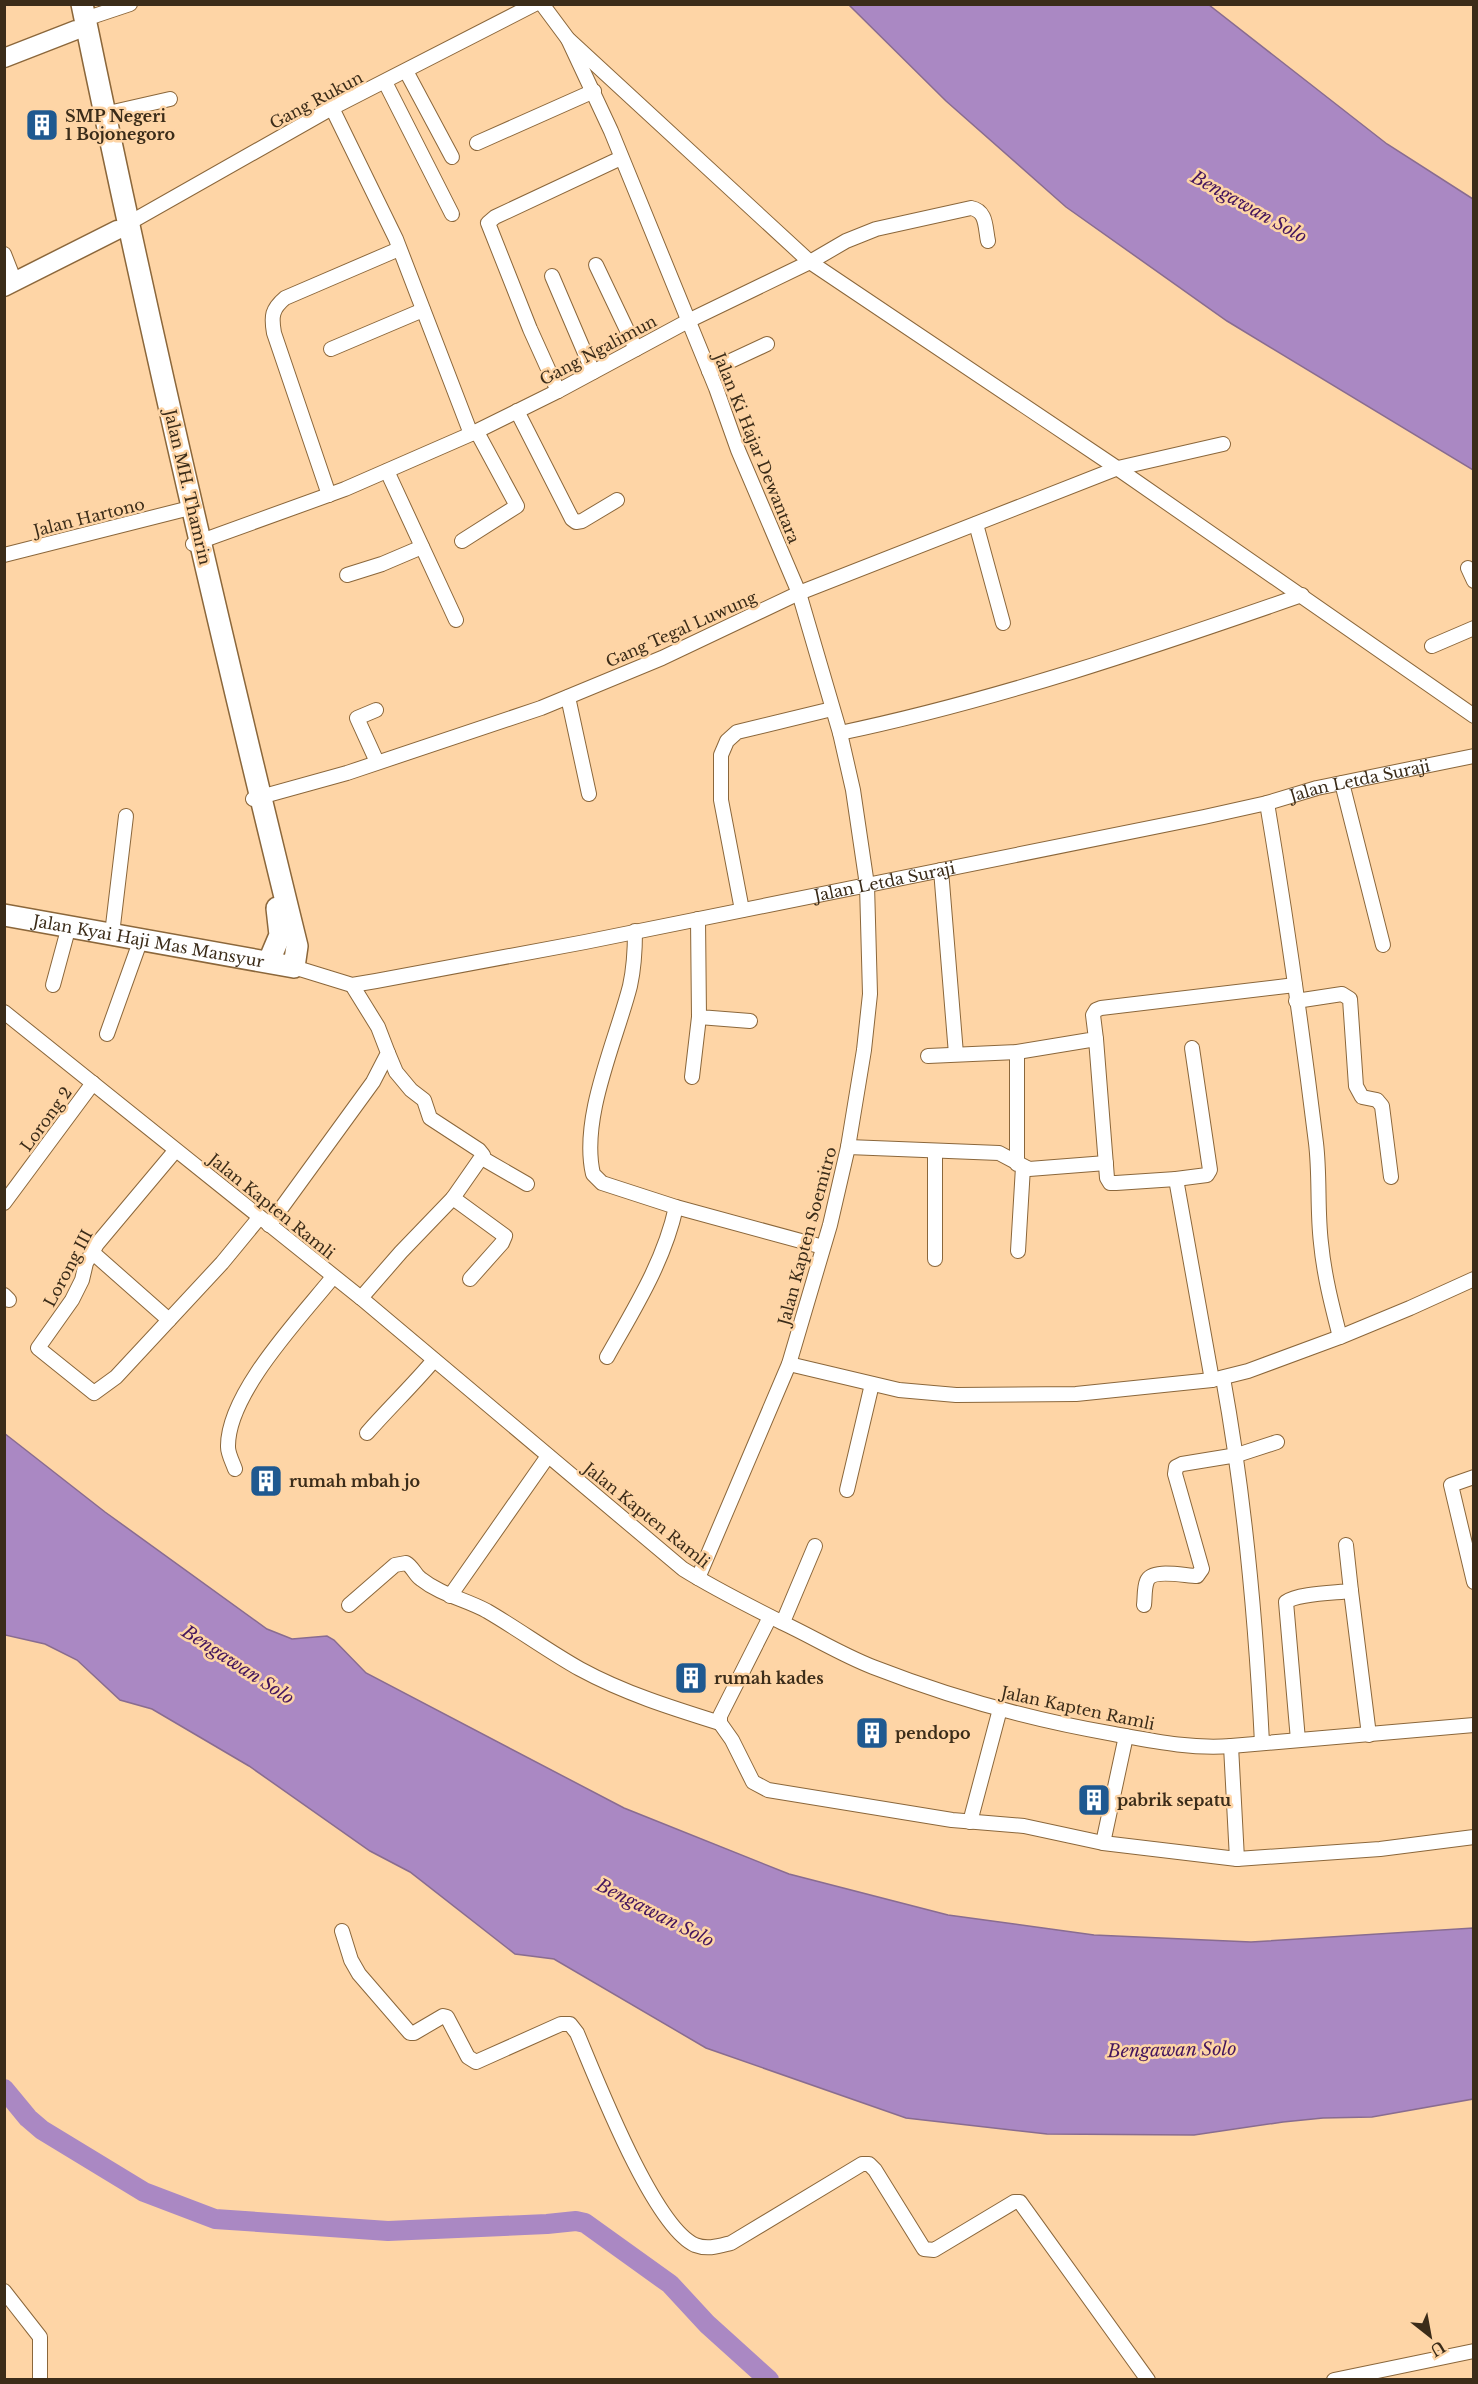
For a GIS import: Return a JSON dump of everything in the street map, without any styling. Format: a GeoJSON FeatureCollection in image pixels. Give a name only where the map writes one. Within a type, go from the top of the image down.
{"type":"FeatureCollection","features":[{"type":"Feature","properties":{"kind":"main road"},"geometry":{"type":"LineString","coordinates":[[4,58],[80,17]]}},
{"type":"Feature","properties":{"kind":"main road","name":"Jalan MH. Thamrin"},"geometry":{"type":"LineString","coordinates":[[80,17],[104,114],[122,227],[256,798],[280,931],[297,952],[297,968]]}},
{"type":"Feature","properties":{"kind":"main road","name":"Jalan MH. Thamrin"},"geometry":{"type":"LineString","coordinates":[[80,17],[182,510],[195,543]]}},
{"type":"Feature","properties":{"kind":"main road"},"geometry":{"type":"LineString","coordinates":[[10,284],[122,227]]}},
{"type":"Feature","properties":{"kind":"main road","name":"Jalan Kyai Haji Mas Mansyur"},"geometry":{"type":"LineString","coordinates":[[4,915],[297,968]]}},
{"type":"Feature","properties":{"kind":"main road","name":"Jalan MH. Thamrin"},"geometry":{"type":"LineString","coordinates":[[269,962],[286,939]]}},
{"type":"Feature","properties":{"kind":"street"},"geometry":{"type":"LineString","coordinates":[[80,17],[130,4]]}},
{"type":"Feature","properties":{"kind":"street","name":"Gang Rukun"},"geometry":{"type":"LineString","coordinates":[[122,227],[332,108],[535,4]]}},
{"type":"Feature","properties":{"kind":"street"},"geometry":{"type":"LineString","coordinates":[[542,4],[568,39],[810,262],[1118,468],[1473,716]]}},
{"type":"Feature","properties":{"kind":"street","name":"Jalan Ki Hajar Dewantara"},"geometry":{"type":"LineString","coordinates":[[568,39],[594,91],[709,371],[738,450],[799,593],[840,733],[853,790],[867,885]]}},
{"type":"Feature","properties":{"kind":"street"},"geometry":{"type":"LineString","coordinates":[[406,71],[452,157]]}},
{"type":"Feature","properties":{"kind":"street"},"geometry":{"type":"LineString","coordinates":[[385,82],[452,214]]}},
{"type":"Feature","properties":{"kind":"street"},"geometry":{"type":"LineString","coordinates":[[477,143],[594,91]]}},
{"type":"Feature","properties":{"kind":"street"},"geometry":{"type":"LineString","coordinates":[[104,114],[170,99]]}},
{"type":"Feature","properties":{"kind":"street"},"geometry":{"type":"LineString","coordinates":[[332,108],[399,249],[474,433],[517,506],[462,541]]}},
{"type":"Feature","properties":{"kind":"street"},"geometry":{"type":"LineString","coordinates":[[558,391],[521,308],[488,223],[621,158]]}},
{"type":"Feature","properties":{"kind":"street","name":"Gang Ngalimun"},"geometry":{"type":"LineString","coordinates":[[195,543],[329,495],[474,433],[688,321],[876,229],[971,208],[979,209],[984,215],[987,241]]}},
{"type":"Feature","properties":{"kind":"street"},"geometry":{"type":"LineString","coordinates":[[329,495],[274,333],[271,319],[274,307],[285,298],[399,249]]}},
{"type":"Feature","properties":{"kind":"street"},"geometry":{"type":"LineString","coordinates":[[4,254],[10,284]]}},
{"type":"Feature","properties":{"kind":"street"},"geometry":{"type":"LineString","coordinates":[[596,265],[636,348]]}},
{"type":"Feature","properties":{"kind":"street"},"geometry":{"type":"LineString","coordinates":[[552,276],[593,372]]}},
{"type":"Feature","properties":{"kind":"street"},"geometry":{"type":"LineString","coordinates":[[331,349],[423,310]]}},
{"type":"Feature","properties":{"kind":"street"},"geometry":{"type":"LineString","coordinates":[[709,371],[767,344]]}},
{"type":"Feature","properties":{"kind":"street"},"geometry":{"type":"LineString","coordinates":[[517,411],[572,519],[576,522],[582,521],[618,500]]}},
{"type":"Feature","properties":{"kind":"street","name":"Gang Tegal Luwung"},"geometry":{"type":"LineString","coordinates":[[256,798],[377,762],[568,698],[662,658],[799,593],[1118,468],[1223,444]]}},
{"type":"Feature","properties":{"kind":"street"},"geometry":{"type":"LineString","coordinates":[[387,471],[456,620]]}},
{"type":"Feature","properties":{"kind":"street","name":"Jalan Hartono"},"geometry":{"type":"LineString","coordinates":[[4,555],[182,510]]}},
{"type":"Feature","properties":{"kind":"street"},"geometry":{"type":"LineString","coordinates":[[976,524],[1003,624]]}},
{"type":"Feature","properties":{"kind":"street"},"geometry":{"type":"LineString","coordinates":[[348,575],[422,547]]}},
{"type":"Feature","properties":{"kind":"street"},"geometry":{"type":"LineString","coordinates":[[1468,568],[1473,581]]}},
{"type":"Feature","properties":{"kind":"street"},"geometry":{"type":"LineString","coordinates":[[840,733],[921,716],[1118,658],[1302,595]]}},
{"type":"Feature","properties":{"kind":"street"},"geometry":{"type":"LineString","coordinates":[[1432,646],[1473,628]]}},
{"type":"Feature","properties":{"kind":"street"},"geometry":{"type":"LineString","coordinates":[[568,698],[589,794]]}},
{"type":"Feature","properties":{"kind":"street"},"geometry":{"type":"LineString","coordinates":[[742,910],[721,800],[721,755],[727,741],[737,732],[832,709]]}},
{"type":"Feature","properties":{"kind":"street"},"geometry":{"type":"LineString","coordinates":[[376,710],[357,718],[377,762]]}},
{"type":"Feature","properties":{"kind":"street","name":"Jalan Letda Suraji"},"geometry":{"type":"LineString","coordinates":[[297,968],[356,984],[376,981],[699,919],[1268,803],[1317,788],[1473,756]]}},
{"type":"Feature","properties":{"kind":"street"},"geometry":{"type":"LineString","coordinates":[[1342,783],[1383,945]]}},
{"type":"Feature","properties":{"kind":"street"},"geometry":{"type":"LineString","coordinates":[[1268,803],[1316,1143],[1320,1190],[1320,1242],[1328,1291],[1340,1337]]}},
{"type":"Feature","properties":{"kind":"street"},"geometry":{"type":"LineString","coordinates":[[112,934],[126,816]]}},
{"type":"Feature","properties":{"kind":"street"},"geometry":{"type":"LineString","coordinates":[[941,870],[956,1054]]}},
{"type":"Feature","properties":{"kind":"street","name":"Jalan Kapten Soemitro"},"geometry":{"type":"LineString","coordinates":[[698,1578],[789,1364],[823,1248],[848,1148],[864,1050],[870,994],[867,885]]}},
{"type":"Feature","properties":{"kind":"street"},"geometry":{"type":"LineString","coordinates":[[692,1077],[699,1017],[699,919]]}},
{"type":"Feature","properties":{"kind":"street"},"geometry":{"type":"LineString","coordinates":[[53,985],[69,926]]}},
{"type":"Feature","properties":{"kind":"street"},"geometry":{"type":"LineString","coordinates":[[635,931],[635,961],[630,987],[603,1077],[592,1130],[591,1167],[596,1179],[676,1207],[823,1248]]}},
{"type":"Feature","properties":{"kind":"street"},"geometry":{"type":"LineString","coordinates":[[108,1034],[141,939]]}},
{"type":"Feature","properties":{"kind":"street"},"geometry":{"type":"LineString","coordinates":[[356,984],[378,1027],[396,1072],[424,1100],[430,1118],[479,1150],[483,1155],[453,1198],[361,1298]]}},
{"type":"Feature","properties":{"kind":"street"},"geometry":{"type":"LineString","coordinates":[[1192,1048],[1210,1170],[1207,1175],[1110,1182],[1107,1178],[1094,1016],[1096,1010],[1295,985]]}},
{"type":"Feature","properties":{"kind":"street"},"geometry":{"type":"LineString","coordinates":[[1296,1001],[1342,994],[1350,999],[1356,1086],[1362,1097],[1377,1100],[1382,1106],[1391,1177]]}},
{"type":"Feature","properties":{"kind":"street","name":"Jalan Kapten Ramli"},"geometry":{"type":"LineString","coordinates":[[4,1012],[361,1298],[639,1533],[698,1578],[776,1620],[873,1667],[1000,1709],[1125,1736],[1204,1748],[1473,1725]]}},
{"type":"Feature","properties":{"kind":"street"},"geometry":{"type":"LineString","coordinates":[[699,1017],[750,1021]]}},
{"type":"Feature","properties":{"kind":"street"},"geometry":{"type":"LineString","coordinates":[[928,1056],[1017,1052],[1096,1039]]}},
{"type":"Feature","properties":{"kind":"street"},"geometry":{"type":"LineString","coordinates":[[1017,1052],[1020,1165],[1018,1251]]}},
{"type":"Feature","properties":{"kind":"street"},"geometry":{"type":"LineString","coordinates":[[92,1252],[169,1320],[264,1221],[373,1082],[388,1053]]}},
{"type":"Feature","properties":{"kind":"street","name":"Lorong 2"},"geometry":{"type":"LineString","coordinates":[[4,1203],[10,1183],[93,1083]]}},
{"type":"Feature","properties":{"kind":"street"},"geometry":{"type":"LineString","coordinates":[[848,1148],[999,1153],[1029,1170],[1106,1163]]}},
{"type":"Feature","properties":{"kind":"street","name":"Lorong III"},"geometry":{"type":"LineString","coordinates":[[169,1320],[116,1377],[94,1393],[38,1348],[72,1300],[92,1252],[114,1221],[176,1151]]}},
{"type":"Feature","properties":{"kind":"street"},"geometry":{"type":"LineString","coordinates":[[935,1152],[936,1259]]}},
{"type":"Feature","properties":{"kind":"street"},"geometry":{"type":"LineString","coordinates":[[482,1158],[527,1184]]}},
{"type":"Feature","properties":{"kind":"street"},"geometry":{"type":"LineString","coordinates":[[1176,1179],[1197,1305],[1237,1455],[1247,1534],[1262,1743]]}},
{"type":"Feature","properties":{"kind":"street"},"geometry":{"type":"LineString","coordinates":[[453,1198],[505,1236],[502,1243],[470,1279]]}},
{"type":"Feature","properties":{"kind":"street"},"geometry":{"type":"LineString","coordinates":[[607,1357],[642,1296],[671,1230],[676,1207]]}},
{"type":"Feature","properties":{"kind":"street"},"geometry":{"type":"LineString","coordinates":[[235,1469],[228,1448],[232,1422],[248,1384],[333,1277]]}},
{"type":"Feature","properties":{"kind":"street"},"geometry":{"type":"LineString","coordinates":[[789,1364],[872,1384],[929,1393],[1022,1396],[1076,1394],[1218,1379],[1340,1337],[1473,1279]]}},
{"type":"Feature","properties":{"kind":"street"},"geometry":{"type":"LineString","coordinates":[[367,1433],[435,1360]]}},
{"type":"Feature","properties":{"kind":"street"},"geometry":{"type":"LineString","coordinates":[[847,1490],[872,1384]]}},
{"type":"Feature","properties":{"kind":"street"},"geometry":{"type":"LineString","coordinates":[[1144,1605],[1147,1582],[1151,1576],[1160,1574],[1197,1576],[1202,1569],[1175,1474],[1176,1467],[1237,1455],[1277,1442]]}},
{"type":"Feature","properties":{"kind":"street"},"geometry":{"type":"LineString","coordinates":[[450,1596],[548,1456]]}},
{"type":"Feature","properties":{"kind":"street"},"geometry":{"type":"LineString","coordinates":[[1473,1477],[1451,1485],[1473,1582]]}},
{"type":"Feature","properties":{"kind":"street"},"geometry":{"type":"LineString","coordinates":[[1346,1545],[1369,1735]]}},
{"type":"Feature","properties":{"kind":"street"},"geometry":{"type":"LineString","coordinates":[[720,1723],[723,1707],[776,1620],[815,1546]]}},
{"type":"Feature","properties":{"kind":"street"},"geometry":{"type":"LineString","coordinates":[[349,1605],[395,1565],[406,1563],[412,1566],[419,1578],[450,1596],[476,1605],[581,1670],[620,1688],[720,1723],[732,1740],[753,1782],[768,1790],[855,1806],[970,1822],[1024,1826],[1103,1843],[1237,1859],[1380,1849],[1473,1837]]}},
{"type":"Feature","properties":{"kind":"street"},"geometry":{"type":"LineString","coordinates":[[1298,1740],[1286,1601],[1317,1594],[1351,1591]]}},
{"type":"Feature","properties":{"kind":"street"},"geometry":{"type":"LineString","coordinates":[[970,1822],[1000,1709]]}},
{"type":"Feature","properties":{"kind":"street"},"geometry":{"type":"LineString","coordinates":[[1103,1843],[1125,1736]]}},
{"type":"Feature","properties":{"kind":"street"},"geometry":{"type":"LineString","coordinates":[[1231,1746],[1237,1859]]}},
{"type":"Feature","properties":{"kind":"street"},"geometry":{"type":"LineString","coordinates":[[342,1931],[351,1960],[359,1974],[410,2033],[414,2033],[443,2016],[447,2017],[468,2057],[476,2062],[561,2024],[570,2024],[577,2033],[626,2146],[648,2188],[680,2235],[695,2245],[711,2248],[731,2243],[862,2164],[869,2164],[875,2170],[924,2249],[928,2250],[934,2250],[1014,2202],[1020,2202],[1148,2379]]}},
{"type":"Feature","properties":{"kind":"street"},"geometry":{"type":"LineString","coordinates":[[4,2291],[40,2337],[40,2379]]}},
{"type":"Feature","properties":{"kind":"street"},"geometry":{"type":"LineString","coordinates":[[1334,2379],[1379,2375],[1473,2351]]}},
{"type":"Feature","properties":{"kind":"water","name":"Bengawan Solo"},"geometry":{"type":"Polygon","coordinates":[[[849,5],[1209,5],[1387,144],[1473,199],[1473,470],[1227,321],[1066,207],[946,101],[849,5]]]}},
{"type":"Feature","properties":{"kind":"water","name":"Bengawan Solo"},"geometry":{"type":"Polygon","coordinates":[[[4,1433],[105,1512],[267,1629],[292,1639],[327,1636],[334,1640],[366,1673],[624,1808],[789,1874],[948,1915],[1094,1935],[1251,1942],[1473,1928],[1473,2099],[1372,2117],[1283,2122],[1194,2135],[1047,2134],[906,2118],[706,2048],[554,1959],[515,1954],[410,1872],[370,1851],[249,1766],[152,1709],[120,1700],[77,1660],[45,1644],[5,1635],[4,1433]]]}},
{"type":"Feature","properties":{"kind":"waterway"},"geometry":{"type":"LineString","coordinates":[[4,2089],[28,2118],[42,2130],[144,2192],[215,2219],[388,2231],[576,2221],[585,2223],[670,2284],[707,2324],[769,2380]]}},
{"type":"Feature","properties":{"kind":"place","name":"SMP Negeri 1 Bojonegoro"},"geometry":{"type":"Point","coordinates":[42,125]}},
{"type":"Feature","properties":{"kind":"place","name":"rumah mbah jo"},"geometry":{"type":"Point","coordinates":[266,1481]}},
{"type":"Feature","properties":{"kind":"place","name":"rumah kades"},"geometry":{"type":"Point","coordinates":[691,1678]}},
{"type":"Feature","properties":{"kind":"place","name":"pendopo"},"geometry":{"type":"Point","coordinates":[872,1733]}},
{"type":"Feature","properties":{"kind":"place","name":"pabrik sepatu"},"geometry":{"type":"Point","coordinates":[1094,1800]}}]}
